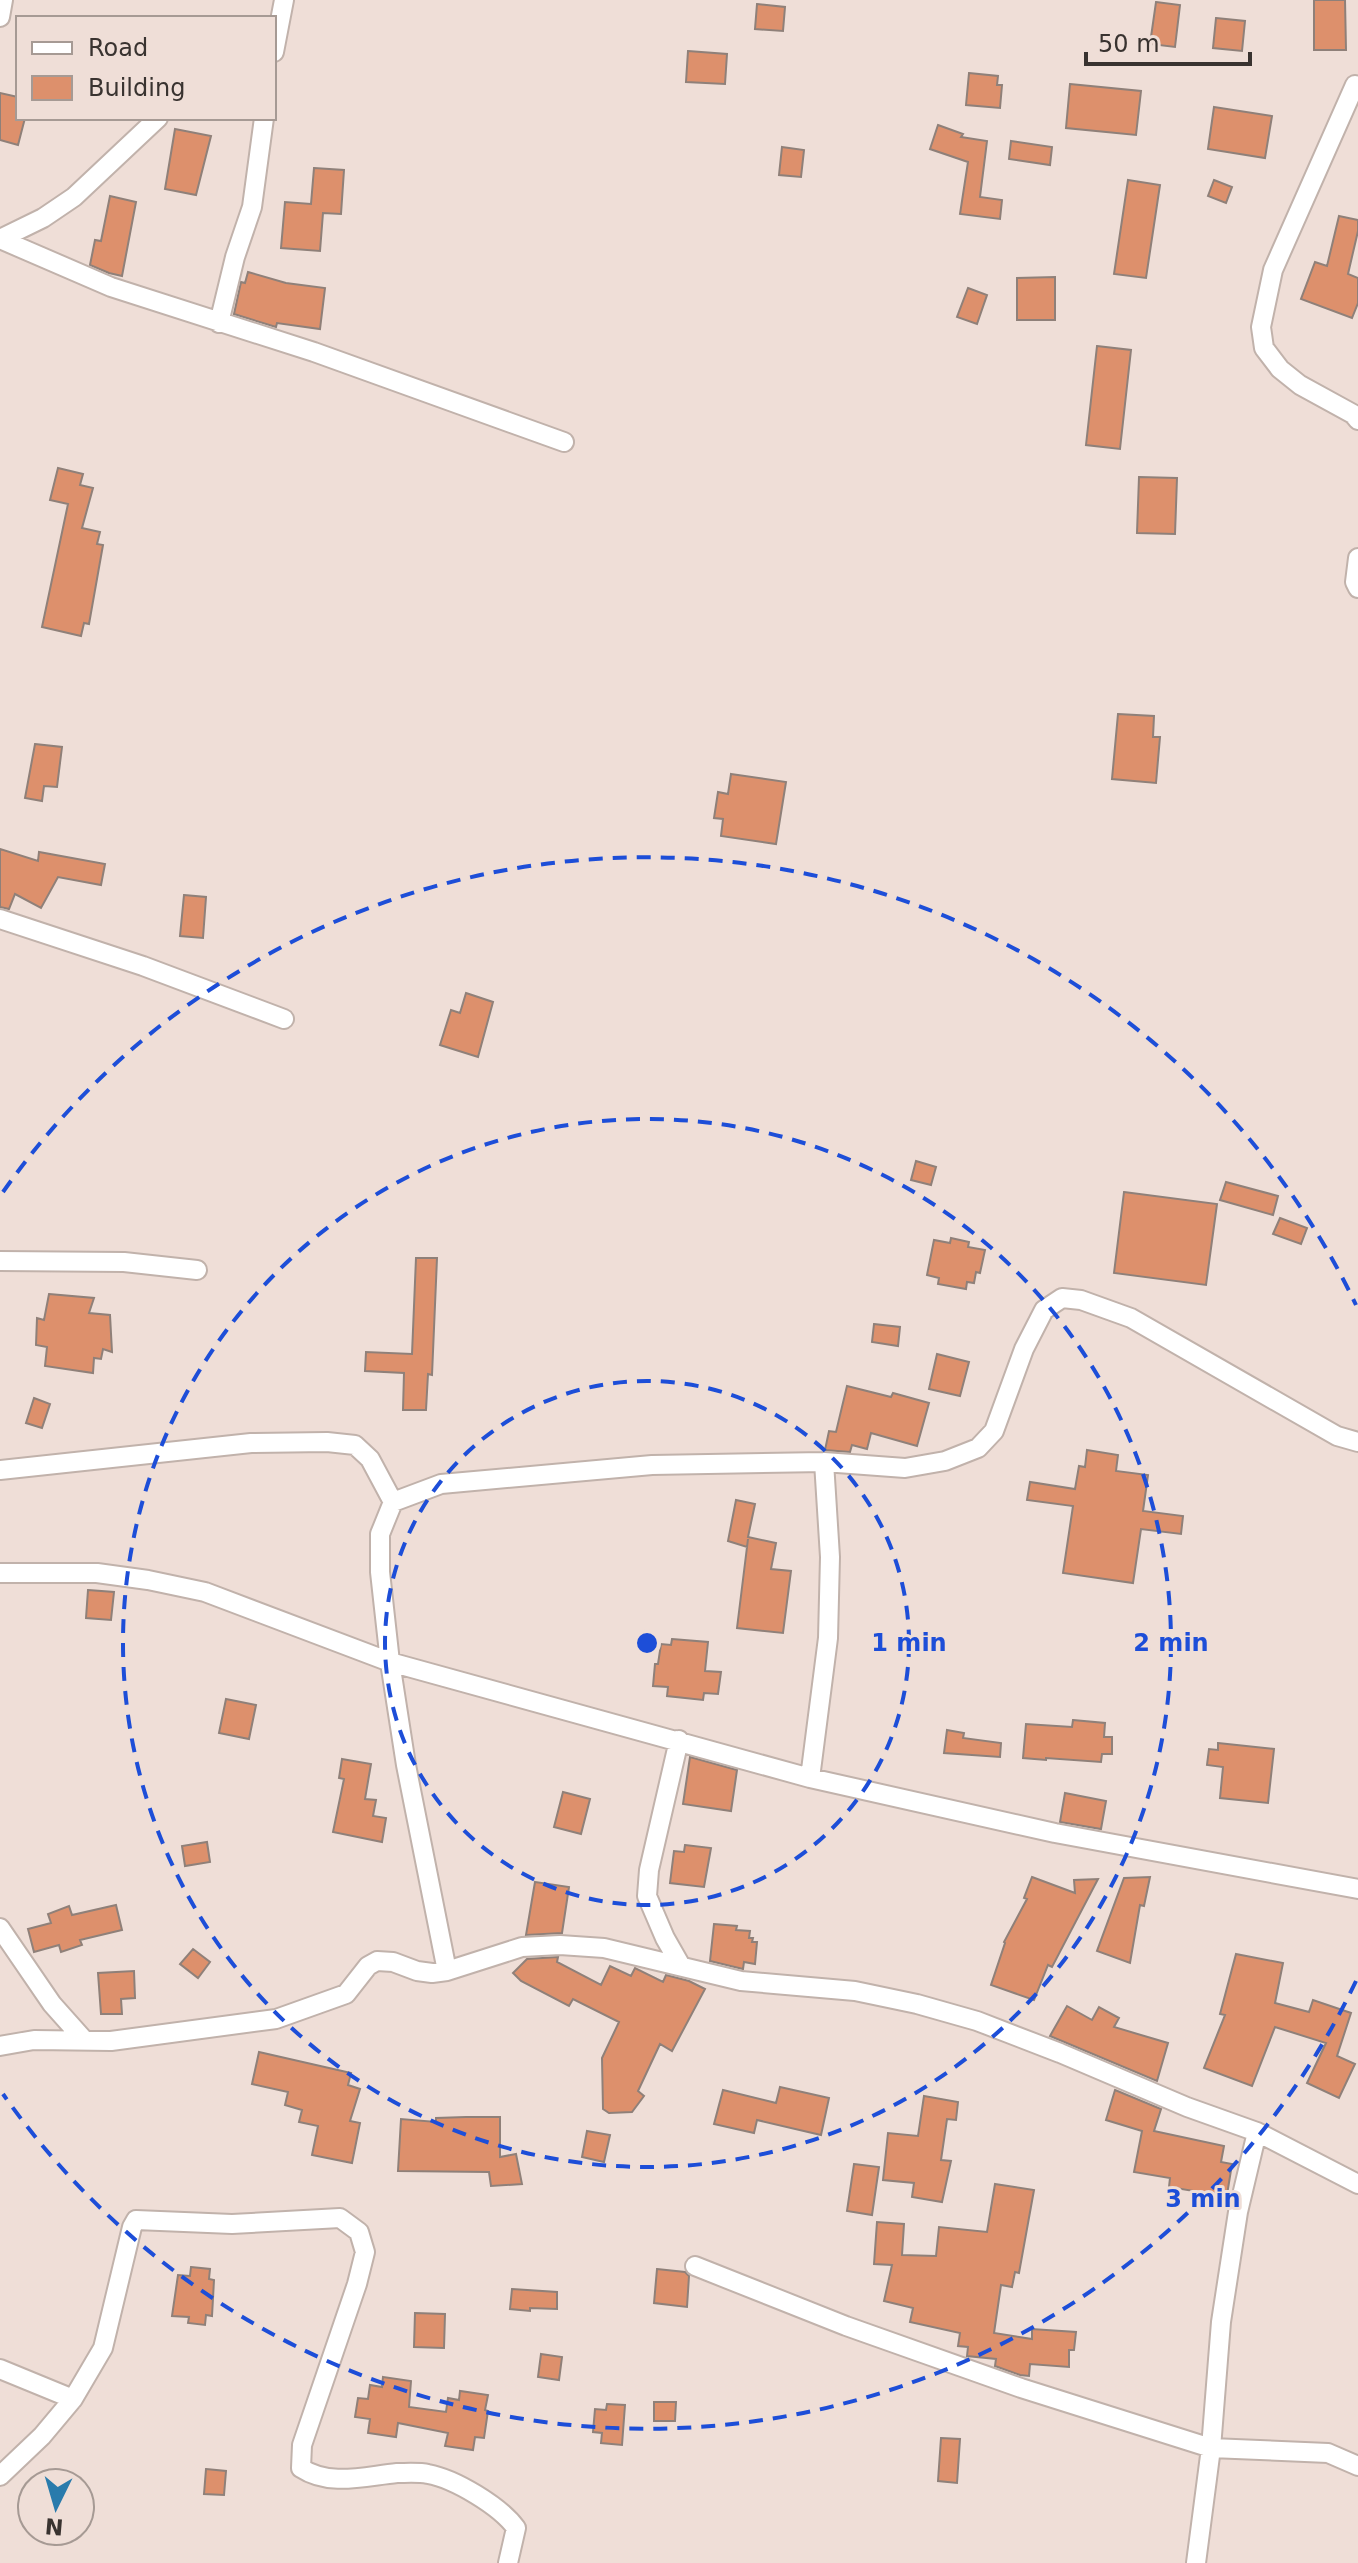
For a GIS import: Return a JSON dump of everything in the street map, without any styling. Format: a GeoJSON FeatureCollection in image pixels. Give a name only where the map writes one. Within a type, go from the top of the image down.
{"type":"FeatureCollection","features":[{"type":"Feature","properties":{"kind":"street"},"geometry":{"type":"LineString","coordinates":[[0,17],[3,0]]}},
{"type":"Feature","properties":{"kind":"street"},"geometry":{"type":"LineString","coordinates":[[276,42],[284,0]]}},
{"type":"Feature","properties":{"kind":"street"},"geometry":{"type":"LineString","coordinates":[[1355,85],[1273,270],[1261,327],[1264,348],[1280,369],[1300,385],[1353,414],[1358,420]]}},
{"type":"Feature","properties":{"kind":"street"},"geometry":{"type":"LineString","coordinates":[[0,239],[43,218],[74,197],[156,120]]}},
{"type":"Feature","properties":{"kind":"street"},"geometry":{"type":"LineString","coordinates":[[219,323],[235,257],[252,207],[264,120]]}},
{"type":"Feature","properties":{"kind":"street"},"geometry":{"type":"LineString","coordinates":[[0,239],[111,287],[397,381],[564,442]]}},
{"type":"Feature","properties":{"kind":"street"},"geometry":{"type":"LineString","coordinates":[[1358,558],[1355,582],[1358,588]]}},
{"type":"Feature","properties":{"kind":"street"},"geometry":{"type":"LineString","coordinates":[[0,919],[143,966],[284,1019]]}},
{"type":"Feature","properties":{"kind":"street"},"geometry":{"type":"LineString","coordinates":[[0,1261],[124,1262],[197,1270]]}},
{"type":"Feature","properties":{"kind":"street"},"geometry":{"type":"LineString","coordinates":[[447,1971],[406,1765],[390,1662],[380,1572],[380,1534],[393,1502],[441,1484],[652,1465],[824,1462],[905,1468],[945,1461],[978,1448],[994,1431],[1024,1349],[1044,1310],[1062,1298],[1081,1300],[1131,1318],[1337,1436],[1358,1442]]}},
{"type":"Feature","properties":{"kind":"street"},"geometry":{"type":"LineString","coordinates":[[0,1470],[251,1443],[327,1442],[355,1445],[370,1459],[393,1502]]}},
{"type":"Feature","properties":{"kind":"street"},"geometry":{"type":"LineString","coordinates":[[810,1778],[828,1638],[830,1557],[824,1462]]}},
{"type":"Feature","properties":{"kind":"street"},"geometry":{"type":"LineString","coordinates":[[0,1573],[97,1573],[205,1592],[390,1662],[810,1778],[1055,1833],[1358,1889]]}},
{"type":"Feature","properties":{"kind":"street"},"geometry":{"type":"LineString","coordinates":[[679,1740],[649,1870],[647,1896],[681,1966]]}},
{"type":"Feature","properties":{"kind":"street"},"geometry":{"type":"LineString","coordinates":[[0,1928],[52,2004],[85,2041]]}},
{"type":"Feature","properties":{"kind":"street"},"geometry":{"type":"LineString","coordinates":[[0,2046],[34,2040],[111,2041],[276,2019],[346,1994],[368,1966],[377,1961],[393,1962],[432,1973],[522,1947],[560,1945],[604,1948],[741,1981],[855,1991],[977,2021],[1187,2107],[1257,2132],[1358,2184]]}},
{"type":"Feature","properties":{"kind":"street"},"geometry":{"type":"LineString","coordinates":[[1196,2563],[1211,2448],[1221,2322],[1238,2212],[1257,2132]]}},
{"type":"Feature","properties":{"kind":"street"},"geometry":{"type":"LineString","coordinates":[[0,2476],[42,2436],[73,2399],[103,2348],[136,2220],[232,2224],[340,2218],[359,2232],[365,2252],[302,2445],[301,2468],[311,2475],[347,2479],[427,2473],[448,2482],[491,2503],[516,2528],[508,2563]]}},
{"type":"Feature","properties":{"kind":"street"},"geometry":{"type":"LineString","coordinates":[[695,2266],[846,2326],[1021,2388],[1211,2448],[1328,2453],[1358,2466]]}},
{"type":"Feature","properties":{"kind":"street"},"geometry":{"type":"LineString","coordinates":[[0,2369],[73,2399]]}},
{"type":"Feature","properties":{"kind":"building"},"geometry":{"type":"Polygon","coordinates":[[[1314,0],[1345,0],[1346,50],[1314,50],[1314,0]]]}},
{"type":"Feature","properties":{"kind":"building"},"geometry":{"type":"Polygon","coordinates":[[[1156,2],[1180,5],[1175,47],[1150,44],[1156,2]]]}},
{"type":"Feature","properties":{"kind":"building"},"geometry":{"type":"Polygon","coordinates":[[[757,4],[785,7],[783,31],[755,29],[757,4]]]}},
{"type":"Feature","properties":{"kind":"building"},"geometry":{"type":"Polygon","coordinates":[[[1216,18],[1245,21],[1242,51],[1213,48],[1216,18]]]}},
{"type":"Feature","properties":{"kind":"building"},"geometry":{"type":"Polygon","coordinates":[[[688,51],[727,54],[725,84],[686,82],[688,51]]]}},
{"type":"Feature","properties":{"kind":"building"},"geometry":{"type":"Polygon","coordinates":[[[969,73],[998,76],[997,85],[1002,85],[1000,108],[966,105],[969,73]]]}},
{"type":"Feature","properties":{"kind":"building"},"geometry":{"type":"Polygon","coordinates":[[[1070,84],[1141,91],[1136,135],[1066,128],[1070,84]]]}},
{"type":"Feature","properties":{"kind":"building"},"geometry":{"type":"Polygon","coordinates":[[[0,93],[16,97],[16,120],[24,120],[18,145],[0,140],[0,93]]]}},
{"type":"Feature","properties":{"kind":"building"},"geometry":{"type":"Polygon","coordinates":[[[1214,107],[1272,116],[1265,158],[1208,149],[1214,107]]]}},
{"type":"Feature","properties":{"kind":"building"},"geometry":{"type":"Polygon","coordinates":[[[938,125],[963,134],[961,137],[987,141],[980,197],[1002,200],[1000,219],[960,214],[968,162],[930,149],[938,125]]]}},
{"type":"Feature","properties":{"kind":"building"},"geometry":{"type":"Polygon","coordinates":[[[175,129],[211,136],[196,195],[165,189],[175,129]]]}},
{"type":"Feature","properties":{"kind":"building"},"geometry":{"type":"Polygon","coordinates":[[[1011,141],[1052,147],[1050,165],[1009,159],[1011,141]]]}},
{"type":"Feature","properties":{"kind":"building"},"geometry":{"type":"Polygon","coordinates":[[[782,147],[804,150],[801,177],[779,175],[782,147]]]}},
{"type":"Feature","properties":{"kind":"building"},"geometry":{"type":"Polygon","coordinates":[[[314,168],[344,170],[341,214],[323,213],[320,251],[281,248],[285,202],[311,204],[314,168]]]}},
{"type":"Feature","properties":{"kind":"building"},"geometry":{"type":"Polygon","coordinates":[[[1128,180],[1160,185],[1146,278],[1114,274],[1128,180]]]}},
{"type":"Feature","properties":{"kind":"building"},"geometry":{"type":"Polygon","coordinates":[[[1214,180],[1232,187],[1226,203],[1208,196],[1214,180]]]}},
{"type":"Feature","properties":{"kind":"building"},"geometry":{"type":"Polygon","coordinates":[[[110,196],[136,202],[122,276],[90,265],[95,240],[101,241],[110,196]]]}},
{"type":"Feature","properties":{"kind":"building"},"geometry":{"type":"Polygon","coordinates":[[[1339,216],[1358,220],[1348,274],[1358,278],[1358,303],[1352,318],[1301,299],[1315,262],[1327,266],[1339,216]]]}},
{"type":"Feature","properties":{"kind":"building"},"geometry":{"type":"Polygon","coordinates":[[[248,272],[286,283],[325,288],[320,329],[277,323],[276,327],[234,314],[241,282],[245,283],[248,272]]]}},
{"type":"Feature","properties":{"kind":"building"},"geometry":{"type":"Polygon","coordinates":[[[1055,277],[1055,320],[1017,320],[1017,278],[1055,277]]]}},
{"type":"Feature","properties":{"kind":"building"},"geometry":{"type":"Polygon","coordinates":[[[968,288],[987,295],[977,324],[957,317],[968,288]]]}},
{"type":"Feature","properties":{"kind":"building"},"geometry":{"type":"Polygon","coordinates":[[[1097,346],[1131,350],[1120,449],[1086,445],[1097,346]]]}},
{"type":"Feature","properties":{"kind":"building"},"geometry":{"type":"Polygon","coordinates":[[[58,468],[83,474],[80,485],[93,488],[82,528],[100,532],[97,544],[103,545],[89,624],[84,623],[81,636],[42,627],[68,504],[50,500],[58,468]]]}},
{"type":"Feature","properties":{"kind":"building"},"geometry":{"type":"Polygon","coordinates":[[[1139,477],[1177,478],[1175,534],[1137,533],[1139,477]]]}},
{"type":"Feature","properties":{"kind":"building"},"geometry":{"type":"Polygon","coordinates":[[[1118,714],[1154,716],[1153,737],[1160,737],[1156,783],[1112,779],[1118,714]]]}},
{"type":"Feature","properties":{"kind":"building"},"geometry":{"type":"Polygon","coordinates":[[[35,744],[62,747],[57,787],[44,786],[42,801],[25,798],[35,744]]]}},
{"type":"Feature","properties":{"kind":"building"},"geometry":{"type":"Polygon","coordinates":[[[731,774],[786,782],[776,844],[721,836],[723,819],[714,818],[718,792],[728,794],[731,774]]]}},
{"type":"Feature","properties":{"kind":"building"},"geometry":{"type":"Polygon","coordinates":[[[0,849],[38,861],[39,852],[105,864],[101,885],[58,877],[41,908],[15,894],[9,909],[0,907],[0,849]]]}},
{"type":"Feature","properties":{"kind":"building"},"geometry":{"type":"Polygon","coordinates":[[[184,895],[206,897],[203,938],[180,936],[184,895]]]}},
{"type":"Feature","properties":{"kind":"building"},"geometry":{"type":"Polygon","coordinates":[[[466,993],[493,1002],[478,1057],[440,1045],[451,1010],[460,1013],[466,993]]]}},
{"type":"Feature","properties":{"kind":"building"},"geometry":{"type":"Polygon","coordinates":[[[916,1161],[936,1167],[931,1185],[911,1180],[916,1161]]]}},
{"type":"Feature","properties":{"kind":"building"},"geometry":{"type":"Polygon","coordinates":[[[1226,1182],[1278,1196],[1273,1215],[1220,1200],[1226,1182]]]}},
{"type":"Feature","properties":{"kind":"building"},"geometry":{"type":"Polygon","coordinates":[[[1124,1192],[1217,1204],[1206,1285],[1114,1273],[1124,1192]]]}},
{"type":"Feature","properties":{"kind":"building"},"geometry":{"type":"Polygon","coordinates":[[[1280,1218],[1307,1228],[1301,1244],[1273,1234],[1280,1218]]]}},
{"type":"Feature","properties":{"kind":"building"},"geometry":{"type":"Polygon","coordinates":[[[951,1238],[969,1242],[968,1247],[985,1250],[980,1273],[976,1272],[974,1283],[967,1282],[966,1289],[938,1284],[939,1278],[927,1275],[934,1240],[950,1243],[951,1238]]]}},
{"type":"Feature","properties":{"kind":"building"},"geometry":{"type":"Polygon","coordinates":[[[416,1258],[437,1258],[432,1375],[428,1374],[426,1410],[403,1410],[404,1373],[365,1371],[366,1352],[412,1354],[416,1258]]]}},
{"type":"Feature","properties":{"kind":"building"},"geometry":{"type":"Polygon","coordinates":[[[49,1294],[94,1298],[89,1313],[110,1315],[112,1352],[103,1349],[101,1359],[94,1358],[93,1373],[45,1366],[47,1347],[36,1345],[37,1318],[44,1320],[49,1294]]]}},
{"type":"Feature","properties":{"kind":"building"},"geometry":{"type":"Polygon","coordinates":[[[874,1324],[900,1327],[898,1346],[872,1342],[874,1324]]]}},
{"type":"Feature","properties":{"kind":"building"},"geometry":{"type":"Polygon","coordinates":[[[937,1354],[969,1362],[960,1396],[929,1389],[937,1354]]]}},
{"type":"Feature","properties":{"kind":"building"},"geometry":{"type":"Polygon","coordinates":[[[847,1386],[891,1397],[893,1393],[929,1403],[917,1446],[871,1433],[867,1449],[852,1445],[850,1452],[825,1450],[829,1431],[836,1432],[847,1386]]]}},
{"type":"Feature","properties":{"kind":"building"},"geometry":{"type":"Polygon","coordinates":[[[34,1398],[50,1404],[42,1428],[26,1423],[34,1398]]]}},
{"type":"Feature","properties":{"kind":"building"},"geometry":{"type":"Polygon","coordinates":[[[1087,1450],[1118,1455],[1116,1471],[1148,1475],[1143,1511],[1183,1516],[1181,1534],[1141,1529],[1133,1583],[1063,1573],[1073,1506],[1027,1500],[1030,1482],[1075,1489],[1079,1466],[1085,1467],[1087,1450]]]}},
{"type":"Feature","properties":{"kind":"building"},"geometry":{"type":"Polygon","coordinates":[[[736,1500],[755,1504],[748,1537],[776,1543],[771,1569],[791,1571],[783,1633],[737,1628],[748,1539],[747,1547],[728,1541],[736,1500]]]}},
{"type":"Feature","properties":{"kind":"building"},"geometry":{"type":"Polygon","coordinates":[[[88,1590],[114,1592],[111,1620],[86,1618],[88,1590]]]}},
{"type":"Feature","properties":{"kind":"building"},"geometry":{"type":"Polygon","coordinates":[[[672,1639],[708,1642],[705,1671],[721,1672],[718,1694],[704,1693],[703,1700],[667,1696],[668,1687],[653,1686],[661,1644],[671,1645],[672,1639]]]}},
{"type":"Feature","properties":{"kind":"building"},"geometry":{"type":"Polygon","coordinates":[[[226,1699],[256,1705],[249,1739],[219,1733],[226,1699]]]}},
{"type":"Feature","properties":{"kind":"building"},"geometry":{"type":"Polygon","coordinates":[[[1073,1720],[1105,1723],[1104,1737],[1112,1737],[1112,1754],[1102,1754],[1101,1762],[1023,1758],[1026,1724],[1072,1727],[1073,1720]]]}},
{"type":"Feature","properties":{"kind":"building"},"geometry":{"type":"Polygon","coordinates":[[[947,1730],[964,1733],[963,1738],[1001,1743],[1000,1757],[944,1753],[947,1730]]]}},
{"type":"Feature","properties":{"kind":"building"},"geometry":{"type":"Polygon","coordinates":[[[1218,1743],[1274,1749],[1268,1803],[1220,1798],[1223,1767],[1207,1765],[1209,1749],[1218,1750],[1218,1743]]]}},
{"type":"Feature","properties":{"kind":"building"},"geometry":{"type":"Polygon","coordinates":[[[690,1757],[737,1770],[731,1811],[683,1804],[690,1757]]]}},
{"type":"Feature","properties":{"kind":"building"},"geometry":{"type":"Polygon","coordinates":[[[342,1759],[371,1764],[365,1799],[376,1800],[373,1816],[386,1818],[382,1842],[333,1832],[344,1779],[339,1778],[342,1759]]]}},
{"type":"Feature","properties":{"kind":"building"},"geometry":{"type":"Polygon","coordinates":[[[563,1792],[590,1799],[581,1834],[554,1827],[563,1792]]]}},
{"type":"Feature","properties":{"kind":"building"},"geometry":{"type":"Polygon","coordinates":[[[1065,1793],[1106,1801],[1101,1829],[1060,1822],[1065,1793]]]}},
{"type":"Feature","properties":{"kind":"building"},"geometry":{"type":"Polygon","coordinates":[[[207,1842],[210,1862],[185,1866],[182,1846],[207,1842]]]}},
{"type":"Feature","properties":{"kind":"building"},"geometry":{"type":"Polygon","coordinates":[[[685,1845],[711,1848],[704,1887],[670,1883],[674,1851],[684,1852],[685,1845]]]}},
{"type":"Feature","properties":{"kind":"building"},"geometry":{"type":"Polygon","coordinates":[[[1032,1877],[1075,1893],[1074,1880],[1098,1879],[1052,1967],[1048,1965],[1034,2000],[991,1985],[1004,1942],[1027,1899],[1024,1898],[1032,1877]]]}},
{"type":"Feature","properties":{"kind":"building"},"geometry":{"type":"Polygon","coordinates":[[[1150,1877],[1144,1906],[1140,1905],[1130,1963],[1097,1951],[1124,1878],[1150,1877]]]}},
{"type":"Feature","properties":{"kind":"building"},"geometry":{"type":"Polygon","coordinates":[[[535,1882],[569,1887],[562,1933],[526,1935],[535,1882]]]}},
{"type":"Feature","properties":{"kind":"building"},"geometry":{"type":"Polygon","coordinates":[[[116,1905],[122,1930],[80,1940],[82,1945],[61,1952],[59,1945],[34,1952],[28,1929],[51,1923],[48,1914],[69,1906],[72,1915],[116,1905]]]}},
{"type":"Feature","properties":{"kind":"building"},"geometry":{"type":"Polygon","coordinates":[[[714,1924],[737,1926],[736,1930],[750,1931],[749,1938],[757,1942],[755,1964],[744,1962],[743,1969],[710,1961],[714,1924]]]}},
{"type":"Feature","properties":{"kind":"building"},"geometry":{"type":"Polygon","coordinates":[[[193,1949],[210,1962],[198,1978],[180,1964],[193,1949]]]}},
{"type":"Feature","properties":{"kind":"building"},"geometry":{"type":"Polygon","coordinates":[[[1236,1954],[1283,1963],[1275,2003],[1309,2012],[1313,2000],[1351,2013],[1337,2056],[1355,2064],[1339,2098],[1307,2083],[1326,2043],[1275,2027],[1252,2086],[1204,2068],[1225,2015],[1220,2014],[1236,1954]]]}},
{"type":"Feature","properties":{"kind":"building"},"geometry":{"type":"Polygon","coordinates":[[[558,1957],[557,1962],[601,1985],[610,1966],[631,1976],[635,1968],[663,1982],[666,1975],[705,1989],[672,2051],[660,2044],[638,2091],[644,2096],[632,2112],[609,2113],[603,2109],[602,2058],[619,2022],[573,1999],[569,2006],[521,1981],[513,1973],[527,1959],[558,1957]]]}},
{"type":"Feature","properties":{"kind":"building"},"geometry":{"type":"Polygon","coordinates":[[[134,1971],[135,1998],[121,1999],[122,2014],[101,2014],[98,1973],[134,1971]]]}},
{"type":"Feature","properties":{"kind":"building"},"geometry":{"type":"Polygon","coordinates":[[[1067,2006],[1092,2020],[1099,2007],[1119,2018],[1114,2027],[1168,2043],[1157,2081],[1050,2036],[1067,2006]]]}},
{"type":"Feature","properties":{"kind":"building"},"geometry":{"type":"Polygon","coordinates":[[[259,2052],[351,2073],[348,2085],[360,2089],[350,2121],[360,2123],[352,2163],[312,2155],[318,2126],[299,2122],[302,2110],[285,2105],[288,2092],[252,2084],[259,2052]]]}},
{"type":"Feature","properties":{"kind":"building"},"geometry":{"type":"Polygon","coordinates":[[[780,2087],[829,2098],[821,2135],[757,2120],[754,2133],[714,2124],[723,2090],[776,2103],[780,2087]]]}},
{"type":"Feature","properties":{"kind":"building"},"geometry":{"type":"Polygon","coordinates":[[[1115,2090],[1161,2109],[1154,2131],[1224,2146],[1221,2162],[1232,2164],[1226,2201],[1205,2197],[1206,2193],[1169,2187],[1170,2178],[1134,2172],[1142,2131],[1106,2120],[1115,2090]]]}},
{"type":"Feature","properties":{"kind":"building"},"geometry":{"type":"Polygon","coordinates":[[[924,2096],[958,2102],[956,2120],[947,2119],[941,2160],[951,2161],[942,2202],[912,2197],[914,2183],[883,2180],[888,2133],[918,2136],[924,2096]]]}},
{"type":"Feature","properties":{"kind":"building"},"geometry":{"type":"Polygon","coordinates":[[[500,2117],[500,2157],[516,2154],[522,2184],[491,2186],[489,2172],[398,2171],[401,2119],[436,2122],[436,2118],[500,2117]]]}},
{"type":"Feature","properties":{"kind":"building"},"geometry":{"type":"Polygon","coordinates":[[[587,2131],[610,2135],[604,2162],[582,2157],[587,2131]]]}},
{"type":"Feature","properties":{"kind":"building"},"geometry":{"type":"Polygon","coordinates":[[[854,2164],[879,2167],[872,2215],[847,2211],[854,2164]]]}},
{"type":"Feature","properties":{"kind":"building"},"geometry":{"type":"Polygon","coordinates":[[[995,2184],[1034,2190],[1019,2273],[1015,2272],[1012,2287],[1001,2285],[994,2333],[1032,2339],[1032,2329],[1076,2332],[1074,2350],[1069,2350],[1069,2367],[1030,2364],[1029,2376],[1020,2375],[995,2366],[996,2359],[967,2356],[968,2347],[958,2346],[960,2333],[910,2322],[913,2308],[884,2301],[892,2265],[874,2264],[877,2222],[904,2224],[902,2255],[936,2256],[939,2227],[987,2232],[995,2184]]]}},
{"type":"Feature","properties":{"kind":"building"},"geometry":{"type":"Polygon","coordinates":[[[191,2267],[210,2269],[209,2279],[214,2280],[212,2316],[206,2315],[205,2325],[188,2323],[189,2317],[172,2316],[178,2275],[190,2276],[191,2267]]]}},
{"type":"Feature","properties":{"kind":"building"},"geometry":{"type":"Polygon","coordinates":[[[657,2269],[685,2272],[689,2276],[687,2307],[654,2303],[657,2269]]]}},
{"type":"Feature","properties":{"kind":"building"},"geometry":{"type":"Polygon","coordinates":[[[512,2289],[557,2292],[557,2309],[510,2309],[512,2289]]]}},
{"type":"Feature","properties":{"kind":"building"},"geometry":{"type":"Polygon","coordinates":[[[415,2313],[445,2314],[444,2348],[414,2347],[415,2313]]]}},
{"type":"Feature","properties":{"kind":"building"},"geometry":{"type":"Polygon","coordinates":[[[541,2354],[562,2357],[559,2380],[538,2377],[541,2354]]]}},
{"type":"Feature","properties":{"kind":"building"},"geometry":{"type":"Polygon","coordinates":[[[383,2377],[411,2381],[409,2407],[446,2412],[448,2398],[459,2400],[460,2391],[488,2395],[484,2438],[475,2437],[473,2450],[445,2446],[448,2433],[398,2423],[396,2437],[368,2433],[370,2419],[355,2417],[358,2398],[368,2399],[370,2385],[382,2387],[383,2377]]]}},
{"type":"Feature","properties":{"kind":"building"},"geometry":{"type":"Polygon","coordinates":[[[654,2402],[676,2402],[675,2421],[654,2421],[654,2402]]]}},
{"type":"Feature","properties":{"kind":"building"},"geometry":{"type":"Polygon","coordinates":[[[607,2404],[625,2405],[622,2445],[601,2443],[602,2433],[593,2432],[595,2409],[606,2410],[607,2404]]]}},
{"type":"Feature","properties":{"kind":"building"},"geometry":{"type":"Polygon","coordinates":[[[941,2438],[960,2439],[957,2483],[938,2481],[941,2438]]]}},
{"type":"Feature","properties":{"kind":"building"},"geometry":{"type":"Polygon","coordinates":[[[206,2469],[226,2471],[224,2495],[204,2494],[206,2469]]]}}]}
